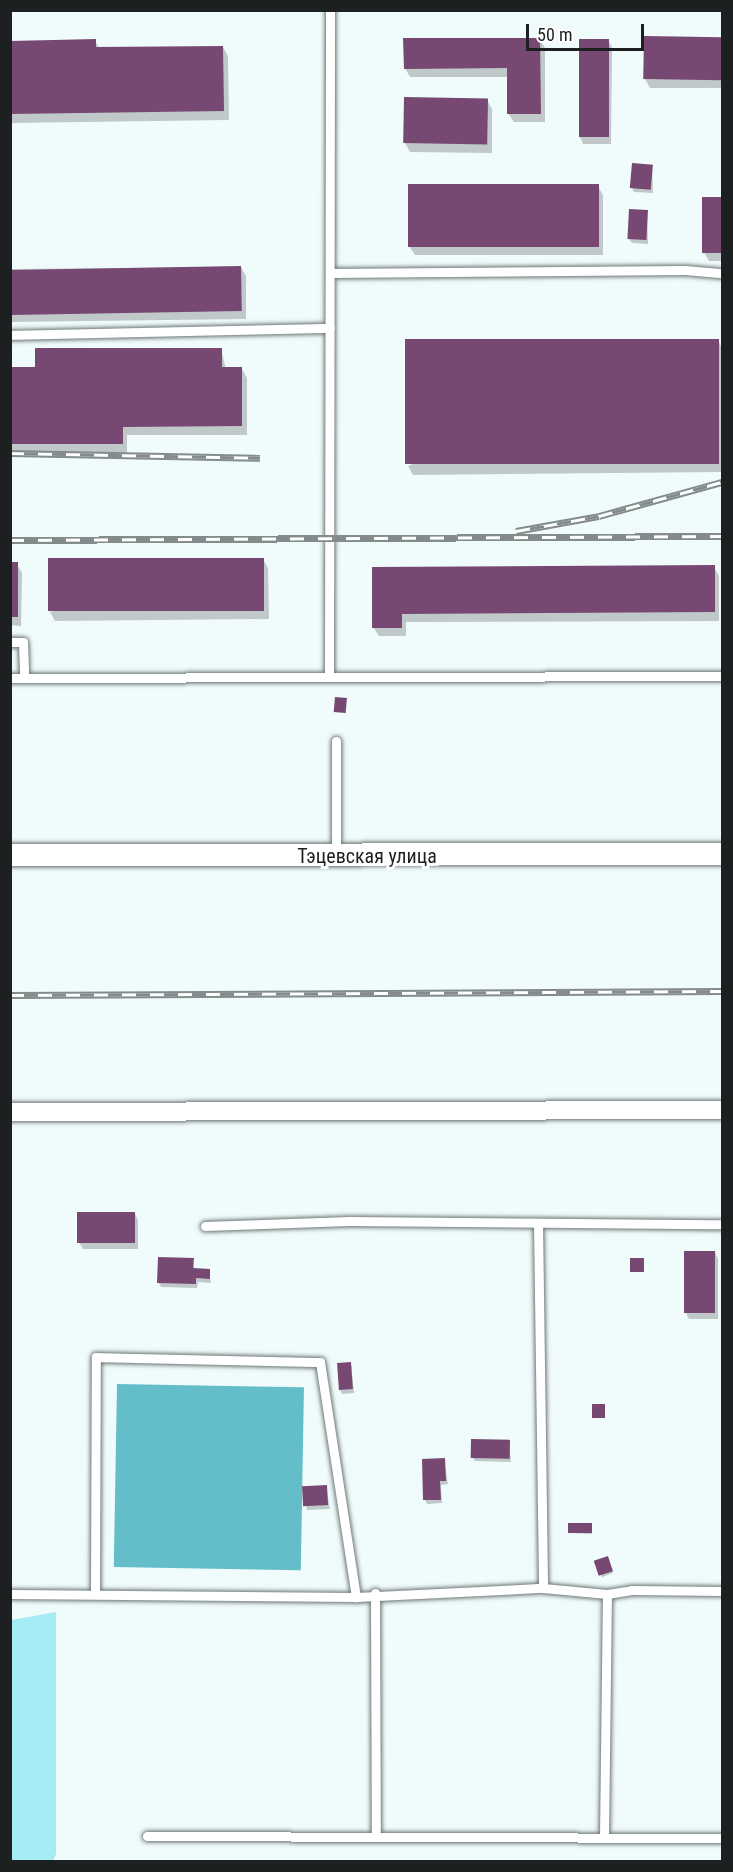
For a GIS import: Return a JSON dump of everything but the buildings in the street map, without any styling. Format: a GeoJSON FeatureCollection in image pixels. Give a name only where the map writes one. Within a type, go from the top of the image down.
{"type":"FeatureCollection","features":[{"type":"Feature","properties":{"kind":"street","name":"Тэцевская улица"},"geometry":{"type":"LineString","coordinates":[[10,855],[723,854]]}},
{"type":"Feature","properties":{"kind":"street"},"geometry":{"type":"LineString","coordinates":[[10,1112],[723,1110]]}},
{"type":"Feature","properties":{"kind":"lane"},"geometry":{"type":"LineString","coordinates":[[329,677],[330,10]]}},
{"type":"Feature","properties":{"kind":"lane"},"geometry":{"type":"LineString","coordinates":[[330,273],[685,270],[723,273]]}},
{"type":"Feature","properties":{"kind":"lane"},"geometry":{"type":"LineString","coordinates":[[10,335],[330,328]]}},
{"type":"Feature","properties":{"kind":"lane"},"geometry":{"type":"LineString","coordinates":[[10,642],[23,642],[24,678]]}},
{"type":"Feature","properties":{"kind":"lane"},"geometry":{"type":"LineString","coordinates":[[10,678],[723,676]]}},
{"type":"Feature","properties":{"kind":"lane"},"geometry":{"type":"LineString","coordinates":[[336,741],[336,856]]}},
{"type":"Feature","properties":{"kind":"lane"},"geometry":{"type":"LineString","coordinates":[[205,1226],[349,1221],[723,1224]]}},
{"type":"Feature","properties":{"kind":"lane"},"geometry":{"type":"LineString","coordinates":[[538,1223],[543,1588]]}},
{"type":"Feature","properties":{"kind":"lane"},"geometry":{"type":"LineString","coordinates":[[95,1594],[96,1357],[320,1362],[356,1597]]}},
{"type":"Feature","properties":{"kind":"lane"},"geometry":{"type":"LineString","coordinates":[[10,1594],[356,1597],[375,1593],[543,1588],[607,1594],[632,1590],[723,1591]]}},
{"type":"Feature","properties":{"kind":"lane"},"geometry":{"type":"LineString","coordinates":[[375,1593],[376,1837]]}},
{"type":"Feature","properties":{"kind":"lane"},"geometry":{"type":"LineString","coordinates":[[604,1837],[607,1594]]}},
{"type":"Feature","properties":{"kind":"lane"},"geometry":{"type":"LineString","coordinates":[[147,1836],[723,1838]]}},
{"type":"Feature","properties":{"kind":"shaded area"},"geometry":{"type":"Polygon","coordinates":[[[117,1384],[304,1387],[301,1570],[114,1567],[117,1384]]]}},
{"type":"Feature","properties":{"kind":"shaded area"},"geometry":{"type":"Polygon","coordinates":[[[56,1612],[56,1854],[53,1861],[11,1861],[11,1620],[56,1612]]]}},
{"type":"Feature","properties":{"kind":"railway"},"geometry":{"type":"LineString","coordinates":[[10,453],[260,458]]}},
{"type":"Feature","properties":{"kind":"railway"},"geometry":{"type":"LineString","coordinates":[[516,531],[599,516],[722,482]]}},
{"type":"Feature","properties":{"kind":"railway"},"geometry":{"type":"LineString","coordinates":[[10,540],[722,536]]}},
{"type":"Feature","properties":{"kind":"railway"},"geometry":{"type":"LineString","coordinates":[[10,995],[722,991]]}}]}
